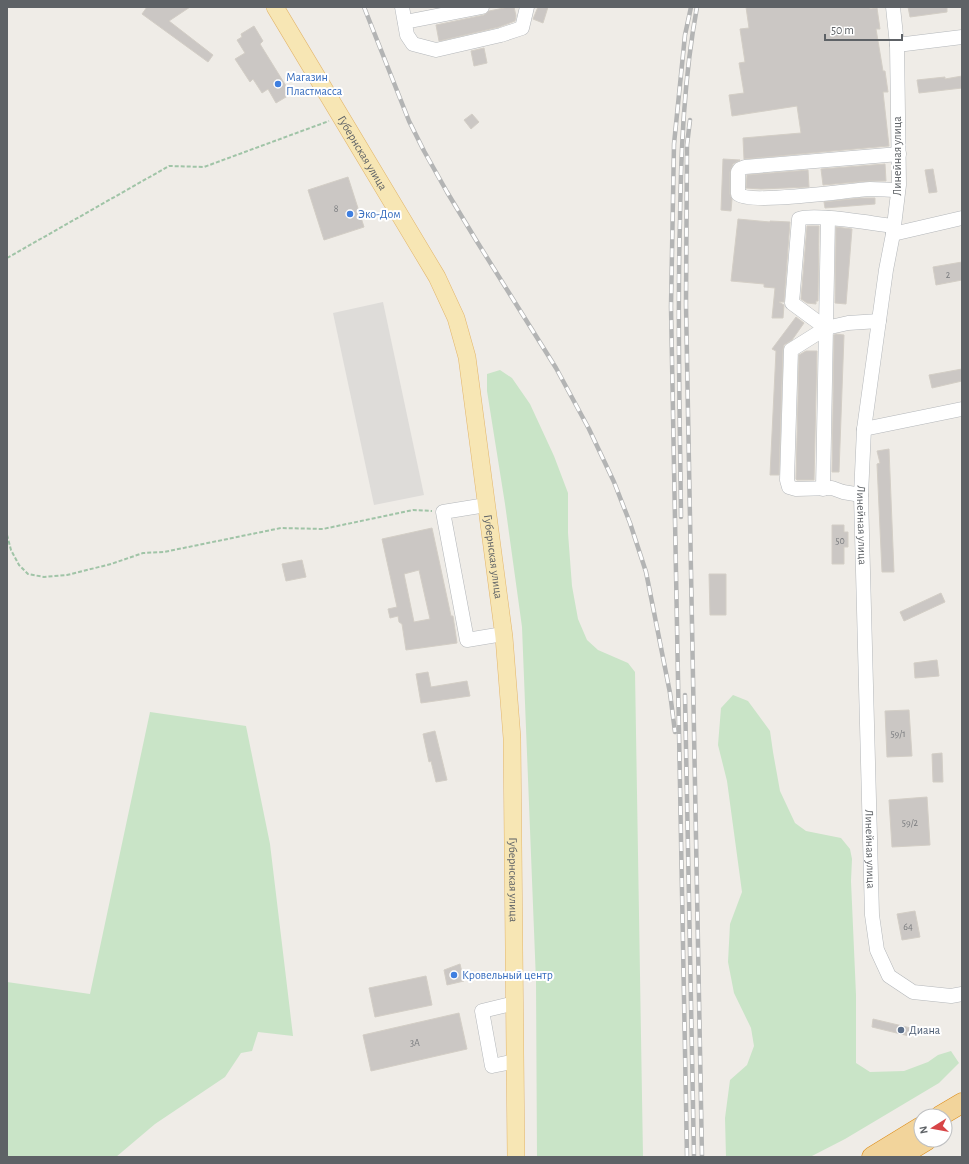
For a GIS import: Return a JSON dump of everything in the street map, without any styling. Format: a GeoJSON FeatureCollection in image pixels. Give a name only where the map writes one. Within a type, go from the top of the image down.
{"type":"FeatureCollection","features":[{"type":"Feature","properties":{"kind":"highway"},"geometry":{"type":"LineString","coordinates":[[953,1108],[962,1102]]}},
{"type":"Feature","properties":{"kind":"highway"},"geometry":{"type":"LineString","coordinates":[[953,1124],[962,1118]]}},
{"type":"Feature","properties":{"kind":"highway"},"geometry":{"type":"LineString","coordinates":[[872,1157],[913,1132]]}},
{"type":"Feature","properties":{"kind":"highway"},"geometry":{"type":"LineString","coordinates":[[899,1157],[914,1148]]}},
{"type":"Feature","properties":{"kind":"main road","name":"Губернская улица"},"geometry":{"type":"LineString","coordinates":[[275,7],[437,277],[456,318],[467,357],[503,634],[512,738],[516,1157]]}},
{"type":"Feature","properties":{"kind":"street"},"geometry":{"type":"LineString","coordinates":[[402,7],[407,35],[413,44],[436,50],[501,35],[522,28],[528,7]]}},
{"type":"Feature","properties":{"kind":"street"},"geometry":{"type":"LineString","coordinates":[[405,22],[482,7]]}},
{"type":"Feature","properties":{"kind":"street","name":"Линейная улица"},"geometry":{"type":"LineString","coordinates":[[893,7],[897,45],[899,154],[898,190],[864,429],[861,495],[872,914],[877,950],[889,976],[913,992],[956,995]]}},
{"type":"Feature","properties":{"kind":"street"},"geometry":{"type":"LineString","coordinates":[[897,45],[962,37]]}},
{"type":"Feature","properties":{"kind":"street"},"geometry":{"type":"LineString","coordinates":[[898,190],[871,189],[766,198],[745,197],[738,194],[738,172],[740,169],[745,167],[899,154]]}},
{"type":"Feature","properties":{"kind":"street"},"geometry":{"type":"LineString","coordinates":[[826,328],[792,303],[799,219],[804,217],[828,218],[893,230],[962,218]]}},
{"type":"Feature","properties":{"kind":"street"},"geometry":{"type":"LineString","coordinates":[[823,489],[828,218]]}},
{"type":"Feature","properties":{"kind":"street"},"geometry":{"type":"LineString","coordinates":[[861,495],[832,488],[796,489],[789,487],[787,480],[791,350],[826,328],[848,323],[879,321]]}},
{"type":"Feature","properties":{"kind":"street"},"geometry":{"type":"LineString","coordinates":[[864,429],[962,409]]}},
{"type":"Feature","properties":{"kind":"street"},"geometry":{"type":"LineString","coordinates":[[486,504],[443,512],[467,640],[503,634]]}},
{"type":"Feature","properties":{"kind":"street"},"geometry":{"type":"LineString","coordinates":[[515,1003],[482,1011],[492,1066],[516,1061]]}},
{"type":"Feature","properties":{"kind":"path"},"geometry":{"type":"LineString","coordinates":[[7,258],[169,166],[204,168],[341,117]]}},
{"type":"Feature","properties":{"kind":"path"},"geometry":{"type":"LineString","coordinates":[[7,535],[11,550],[19,565],[28,574],[44,576],[67,575],[111,564],[143,553],[164,552],[282,528],[324,529],[413,510],[443,512]]}},
{"type":"Feature","properties":{"kind":"shaded area"},"geometry":{"type":"Polygon","coordinates":[[[383,302],[424,495],[374,505],[333,313],[383,302]]]}},
{"type":"Feature","properties":{"kind":"green space"},"geometry":{"type":"Polygon","coordinates":[[[500,370],[512,378],[530,404],[554,456],[568,493],[568,533],[572,586],[578,619],[587,640],[598,650],[628,663],[635,672],[643,1157],[537,1157],[536,981],[522,627],[505,504],[487,391],[487,374],[500,370]]]}},
{"type":"Feature","properties":{"kind":"green space"},"geometry":{"type":"Polygon","coordinates":[[[733,695],[748,701],[770,731],[780,791],[795,823],[806,831],[841,838],[850,849],[852,859],[851,881],[856,995],[856,1063],[870,1072],[904,1071],[928,1062],[938,1055],[951,1051],[959,1063],[939,1083],[845,1139],[810,1157],[726,1157],[725,1118],[730,1080],[747,1065],[754,1046],[751,1028],[734,993],[728,962],[730,924],[742,892],[727,781],[718,745],[721,708],[733,695]]]}},
{"type":"Feature","properties":{"kind":"green space"},"geometry":{"type":"Polygon","coordinates":[[[150,712],[246,726],[270,844],[293,1036],[258,1032],[252,1051],[241,1053],[225,1077],[155,1124],[116,1157],[7,1157],[7,982],[90,994],[150,712]]]}},
{"type":"Feature","properties":{"kind":"building"},"geometry":{"type":"Polygon","coordinates":[[[147,7],[190,7],[169,21],[213,55],[208,62],[142,14],[147,7]]]}},
{"type":"Feature","properties":{"kind":"building"},"geometry":{"type":"Polygon","coordinates":[[[514,7],[516,16],[515,21],[499,27],[439,41],[436,25],[484,15],[489,11],[514,7]]]}},
{"type":"Feature","properties":{"kind":"building"},"geometry":{"type":"Polygon","coordinates":[[[538,7],[548,7],[543,23],[533,19],[538,7]]]}},
{"type":"Feature","properties":{"kind":"building"},"geometry":{"type":"Polygon","coordinates":[[[746,7],[877,8],[880,29],[876,29],[888,92],[883,92],[889,146],[744,159],[743,138],[801,133],[797,106],[732,116],[729,95],[744,93],[739,63],[745,62],[740,29],[749,28],[746,7]]]}},
{"type":"Feature","properties":{"kind":"building"},"geometry":{"type":"Polygon","coordinates":[[[908,7],[947,7],[947,12],[910,17],[908,7]]]}},
{"type":"Feature","properties":{"kind":"building"},"geometry":{"type":"Polygon","coordinates":[[[254,26],[263,41],[260,44],[291,94],[276,103],[268,89],[262,93],[253,79],[250,82],[235,59],[245,53],[237,40],[242,37],[241,34],[254,26]]]}},
{"type":"Feature","properties":{"kind":"building"},"geometry":{"type":"Polygon","coordinates":[[[484,48],[487,63],[474,66],[471,51],[484,48]]]}},
{"type":"Feature","properties":{"kind":"building"},"geometry":{"type":"Polygon","coordinates":[[[962,76],[962,88],[919,93],[917,80],[945,77],[945,79],[962,76]]]}},
{"type":"Feature","properties":{"kind":"building"},"geometry":{"type":"Polygon","coordinates":[[[472,114],[479,122],[471,129],[464,120],[472,114]]]}},
{"type":"Feature","properties":{"kind":"building"},"geometry":{"type":"Polygon","coordinates":[[[723,159],[740,160],[733,164],[730,172],[730,194],[732,199],[731,211],[721,210],[723,159]]]}},
{"type":"Feature","properties":{"kind":"building"},"geometry":{"type":"Polygon","coordinates":[[[885,164],[886,181],[823,185],[821,169],[885,164]]]}},
{"type":"Feature","properties":{"kind":"building"},"geometry":{"type":"Polygon","coordinates":[[[933,169],[937,192],[929,193],[925,170],[933,169]]]}},
{"type":"Feature","properties":{"kind":"building"},"geometry":{"type":"Polygon","coordinates":[[[808,170],[809,187],[761,189],[746,188],[747,175],[808,170]]]}},
{"type":"Feature","properties":{"kind":"building"},"geometry":{"type":"Polygon","coordinates":[[[348,177],[364,227],[324,240],[308,190],[348,177]]]}},
{"type":"Feature","properties":{"kind":"building"},"geometry":{"type":"Polygon","coordinates":[[[875,198],[875,204],[825,208],[824,202],[875,198]]]}},
{"type":"Feature","properties":{"kind":"building"},"geometry":{"type":"Polygon","coordinates":[[[738,219],[790,222],[784,302],[779,302],[784,305],[783,318],[772,318],[775,288],[764,287],[764,284],[731,281],[738,219]]]}},
{"type":"Feature","properties":{"kind":"building"},"geometry":{"type":"Polygon","coordinates":[[[807,226],[819,226],[818,301],[816,301],[816,304],[807,303],[801,299],[807,226]]]}},
{"type":"Feature","properties":{"kind":"building"},"geometry":{"type":"Polygon","coordinates":[[[836,227],[852,229],[846,304],[835,303],[836,227]]]}},
{"type":"Feature","properties":{"kind":"building"},"geometry":{"type":"Polygon","coordinates":[[[962,262],[962,280],[936,285],[933,267],[962,262]]]}},
{"type":"Feature","properties":{"kind":"building"},"geometry":{"type":"Polygon","coordinates":[[[796,317],[804,323],[792,340],[784,345],[783,349],[779,475],[770,475],[776,351],[772,349],[796,317]]]}},
{"type":"Feature","properties":{"kind":"building"},"geometry":{"type":"Polygon","coordinates":[[[834,335],[844,335],[839,472],[832,472],[834,335]]]}},
{"type":"Feature","properties":{"kind":"building"},"geometry":{"type":"Polygon","coordinates":[[[806,351],[817,351],[814,480],[797,480],[799,355],[806,351]]]}},
{"type":"Feature","properties":{"kind":"building"},"geometry":{"type":"Polygon","coordinates":[[[962,369],[962,381],[932,388],[929,375],[962,369]]]}},
{"type":"Feature","properties":{"kind":"building"},"geometry":{"type":"Polygon","coordinates":[[[889,449],[894,572],[882,572],[877,464],[880,463],[877,451],[889,449]]]}},
{"type":"Feature","properties":{"kind":"building"},"geometry":{"type":"Polygon","coordinates":[[[832,525],[844,525],[844,532],[848,532],[848,547],[844,547],[844,564],[832,564],[832,525]]]}},
{"type":"Feature","properties":{"kind":"building"},"geometry":{"type":"Polygon","coordinates":[[[432,528],[451,616],[453,616],[457,643],[406,650],[402,624],[399,622],[398,616],[390,618],[388,609],[397,607],[382,539],[432,528]],[[419,570],[404,574],[414,622],[430,619],[419,570]]]}},
{"type":"Feature","properties":{"kind":"building"},"geometry":{"type":"Polygon","coordinates":[[[302,560],[306,577],[286,581],[282,564],[302,560]]]}},
{"type":"Feature","properties":{"kind":"building"},"geometry":{"type":"Polygon","coordinates":[[[709,574],[726,574],[726,615],[710,615],[709,574]]]}},
{"type":"Feature","properties":{"kind":"building"},"geometry":{"type":"Polygon","coordinates":[[[941,593],[945,602],[904,621],[900,612],[941,593]]]}},
{"type":"Feature","properties":{"kind":"building"},"geometry":{"type":"Polygon","coordinates":[[[937,660],[939,676],[915,678],[914,663],[937,660]]]}},
{"type":"Feature","properties":{"kind":"building"},"geometry":{"type":"Polygon","coordinates":[[[428,672],[431,687],[467,681],[470,696],[421,703],[416,674],[428,672]]]}},
{"type":"Feature","properties":{"kind":"building"},"geometry":{"type":"Polygon","coordinates":[[[909,710],[912,756],[887,757],[885,711],[909,710]]]}},
{"type":"Feature","properties":{"kind":"building"},"geometry":{"type":"Polygon","coordinates":[[[435,731],[447,780],[436,782],[431,761],[429,762],[423,734],[435,731]]]}},
{"type":"Feature","properties":{"kind":"building"},"geometry":{"type":"Polygon","coordinates":[[[942,753],[943,782],[933,782],[932,754],[942,753]]]}},
{"type":"Feature","properties":{"kind":"building"},"geometry":{"type":"Polygon","coordinates":[[[927,797],[930,845],[892,847],[889,800],[927,797]]]}},
{"type":"Feature","properties":{"kind":"building"},"geometry":{"type":"Polygon","coordinates":[[[915,911],[920,937],[902,940],[897,914],[915,911]]]}},
{"type":"Feature","properties":{"kind":"building","name":"Кровельный центр"},"geometry":{"type":"Polygon","coordinates":[[[460,964],[464,981],[447,985],[444,970],[460,964]]]}},
{"type":"Feature","properties":{"kind":"building"},"geometry":{"type":"Polygon","coordinates":[[[426,976],[432,1005],[375,1017],[369,988],[426,976]]]}},
{"type":"Feature","properties":{"kind":"building"},"geometry":{"type":"Polygon","coordinates":[[[459,1013],[467,1049],[371,1071],[363,1035],[459,1013]]]}},
{"type":"Feature","properties":{"kind":"building"},"geometry":{"type":"Polygon","coordinates":[[[873,1019],[911,1028],[909,1036],[872,1027],[873,1019]]]}},
{"type":"Feature","properties":{"kind":"railway"},"geometry":{"type":"LineString","coordinates":[[364,7],[409,121],[424,151],[476,240],[556,368],[589,429],[614,482],[630,523],[646,572],[670,693],[675,732]]}},
{"type":"Feature","properties":{"kind":"railway"},"geometry":{"type":"LineString","coordinates":[[687,1157],[671,307],[674,144],[685,35],[691,7]]}},
{"type":"Feature","properties":{"kind":"railway"},"geometry":{"type":"LineString","coordinates":[[681,517],[679,369],[681,167],[686,86],[697,7]]}},
{"type":"Feature","properties":{"kind":"railway"},"geometry":{"type":"LineString","coordinates":[[690,120],[687,145],[686,305],[702,1157]]}},
{"type":"Feature","properties":{"kind":"railway"},"geometry":{"type":"LineString","coordinates":[[685,695],[694,1157]]}},
{"type":"Feature","properties":{"kind":"place","name":"Магазин Пластмасса"},"geometry":{"type":"Point","coordinates":[278,84]}},
{"type":"Feature","properties":{"kind":"place","name":"Эко-Дом"},"geometry":{"type":"Point","coordinates":[350,214]}},
{"type":"Feature","properties":{"kind":"place","name":"Кровельный центр"},"geometry":{"type":"Point","coordinates":[454,975]}},
{"type":"Feature","properties":{"kind":"place","name":"Диана"},"geometry":{"type":"Point","coordinates":[901,1030]}}]}
